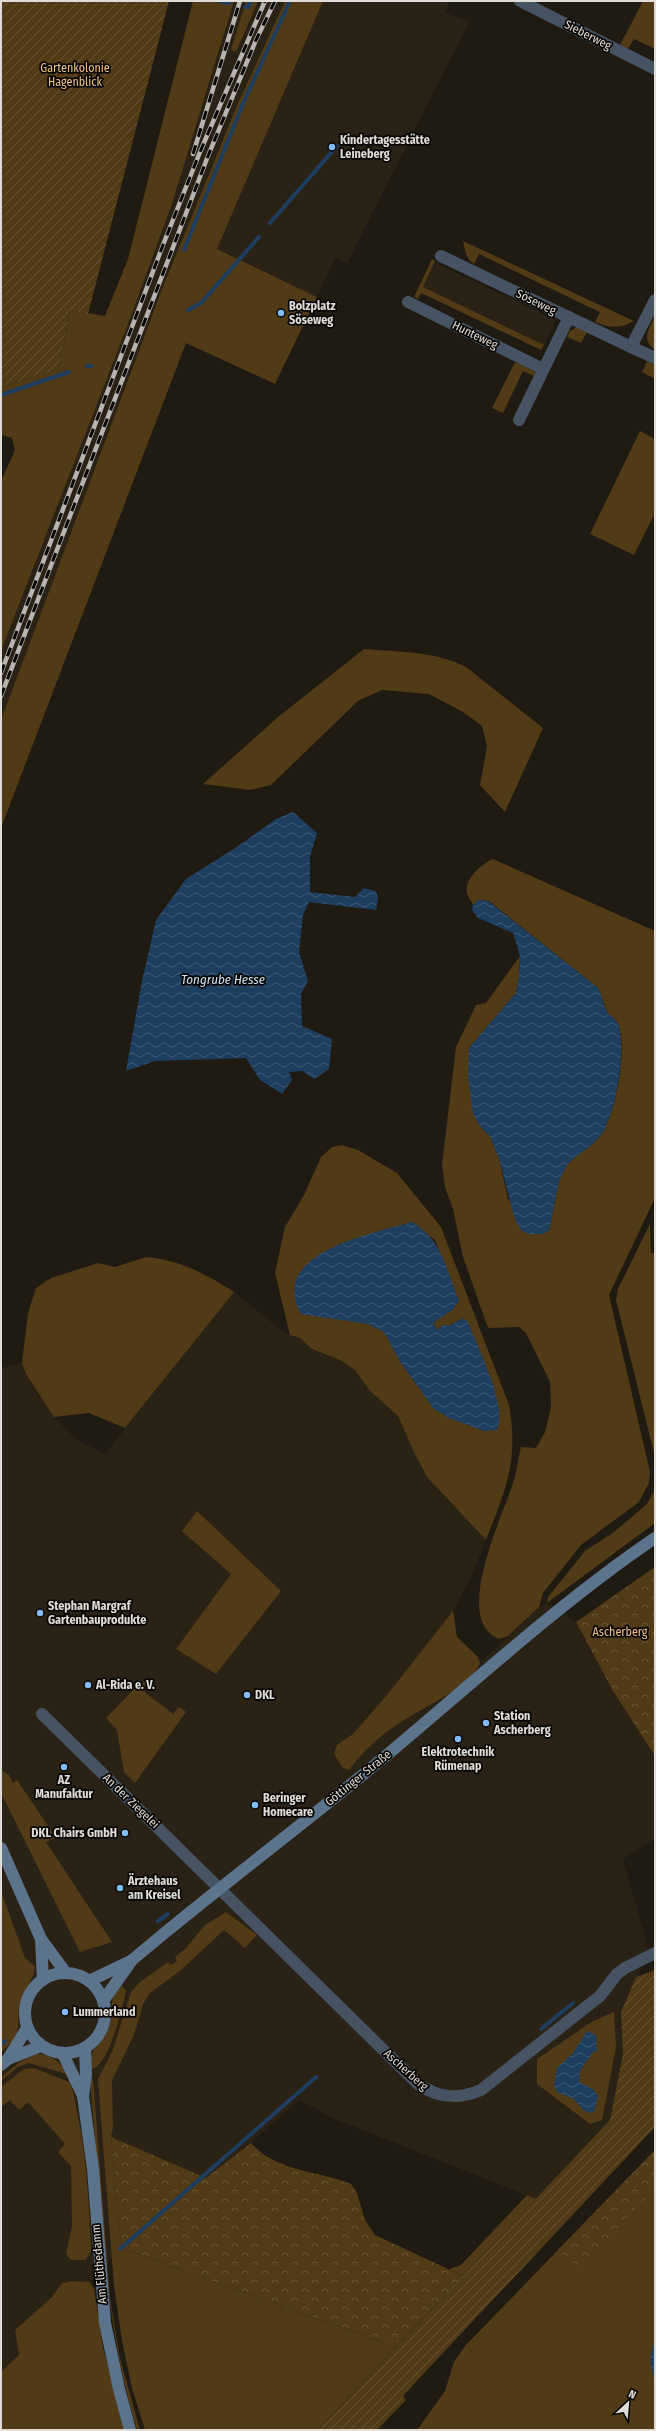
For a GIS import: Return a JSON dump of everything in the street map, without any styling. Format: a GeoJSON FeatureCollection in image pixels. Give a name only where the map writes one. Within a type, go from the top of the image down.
{"type":"FeatureCollection","features":[{"type":"Feature","properties":{"kind":"main road","name":"Göttinger Straße"},"geometry":{"type":"LineString","coordinates":[[89,1981],[132,1960],[386,1756],[582,1592],[655,1538]]}},
{"type":"Feature","properties":{"kind":"main road"},"geometry":{"type":"LineString","coordinates":[[1,1848],[41,1939],[66,1973],[89,1981],[103,2001],[105,2016],[101,2031],[85,2048],[63,2054],[41,2046],[27,2028],[24,2012],[28,1997],[43,1980],[66,1973]]}},
{"type":"Feature","properties":{"kind":"main road"},"geometry":{"type":"LineString","coordinates":[[41,1939],[43,1980]]}},
{"type":"Feature","properties":{"kind":"main road","name":"Göttinger Straße"},"geometry":{"type":"LineString","coordinates":[[103,2001],[132,1960]]}},
{"type":"Feature","properties":{"kind":"main road"},"geometry":{"type":"LineString","coordinates":[[5,2062],[27,2028]]}},
{"type":"Feature","properties":{"kind":"main road"},"geometry":{"type":"LineString","coordinates":[[5,2062],[41,2046]]}},
{"type":"Feature","properties":{"kind":"main road","name":"Am Flüthedamm"},"geometry":{"type":"LineString","coordinates":[[85,2048],[86,2075],[83,2096],[93,2169],[105,2323],[118,2389],[130,2430]]}},
{"type":"Feature","properties":{"kind":"main road","name":"Am Flüthedamm"},"geometry":{"type":"LineString","coordinates":[[63,2054],[83,2096]]}},
{"type":"Feature","properties":{"kind":"street","name":"Sieberweg"},"geometry":{"type":"LineString","coordinates":[[520,1],[655,69]]}},
{"type":"Feature","properties":{"kind":"street","name":"Söseweg"},"geometry":{"type":"LineString","coordinates":[[441,256],[655,358]]}},
{"type":"Feature","properties":{"kind":"street"},"geometry":{"type":"LineString","coordinates":[[631,347],[655,300]]}},
{"type":"Feature","properties":{"kind":"street","name":"Hunteweg"},"geometry":{"type":"LineString","coordinates":[[408,302],[543,369]]}},
{"type":"Feature","properties":{"kind":"street"},"geometry":{"type":"LineString","coordinates":[[519,420],[569,317]]}},
{"type":"Feature","properties":{"kind":"street","name":"An der Ziegelei"},"geometry":{"type":"LineString","coordinates":[[42,1714],[219,1889]]}},
{"type":"Feature","properties":{"kind":"street","name":"Ascherberg"},"geometry":{"type":"LineString","coordinates":[[219,1889],[418,2084],[428,2091],[445,2097],[457,2098],[481,2090],[600,1996],[617,1974],[625,1968],[655,1953]]}},
{"type":"Feature","properties":{"kind":"shaded area"},"geometry":{"type":"Polygon","coordinates":[[[234,1],[285,1],[238,103],[162,289],[1,720],[1,651],[127,327],[172,204],[234,1]]]}},
{"type":"Feature","properties":{"kind":"shaded area","name":"Kindertagesstätte Leineberg"},"geometry":{"type":"Polygon","coordinates":[[[323,1],[449,1],[445,13],[470,21],[347,263],[335,258],[317,297],[217,249],[323,1]]]}},
{"type":"Feature","properties":{"kind":"shaded area"},"geometry":{"type":"Polygon","coordinates":[[[434,262],[556,320],[544,345],[422,287],[434,262]]]}},
{"type":"Feature","properties":{"kind":"shaded area"},"geometry":{"type":"Polygon","coordinates":[[[234,1292],[284,1332],[300,1338],[312,1349],[340,1360],[355,1370],[370,1391],[398,1416],[427,1477],[486,1540],[472,1576],[453,1611],[457,1637],[478,1657],[480,1663],[539,1607],[547,1603],[576,1622],[613,1691],[655,1756],[655,1839],[623,1859],[649,1951],[621,2012],[623,2054],[610,2120],[536,2199],[335,2119],[299,2100],[251,2143],[121,2248],[90,2282],[73,2281],[62,2283],[52,2297],[15,2330],[19,2355],[1,2372],[1,1368],[22,1363],[27,1377],[54,1417],[77,1440],[105,1454],[234,1292]]]}},
{"type":"Feature","properties":{"kind":"green space","name":"Gartenkolonie Hagenblick"},"geometry":{"type":"Polygon","coordinates":[[[1,1],[169,1],[88,314],[70,310],[59,369],[1,387],[1,1]]]}},
{"type":"Feature","properties":{"kind":"green space"},"geometry":{"type":"Polygon","coordinates":[[[193,1],[234,1],[172,204],[127,327],[1,651],[1,481],[15,450],[12,438],[1,435],[1,387],[59,369],[70,310],[105,316],[128,259],[193,1]]]}},
{"type":"Feature","properties":{"kind":"green space"},"geometry":{"type":"Polygon","coordinates":[[[246,1],[258,1],[236,52],[231,50],[246,1]]]}},
{"type":"Feature","properties":{"kind":"green space"},"geometry":{"type":"Polygon","coordinates":[[[285,1],[323,1],[217,249],[317,297],[275,384],[186,343],[1,828],[1,720],[162,289],[238,103],[285,1]]]}},
{"type":"Feature","properties":{"kind":"green space"},"geometry":{"type":"Polygon","coordinates":[[[643,1],[655,1],[655,49],[634,39],[628,49],[620,45],[643,1]]]}},
{"type":"Feature","properties":{"kind":"green space"},"geometry":{"type":"Polygon","coordinates":[[[463,241],[634,321],[629,324],[614,327],[605,326],[595,322],[600,312],[479,254],[474,264],[469,260],[463,241]]]}},
{"type":"Feature","properties":{"kind":"green space"},"geometry":{"type":"Polygon","coordinates":[[[432,259],[435,261],[423,287],[544,345],[541,350],[421,293],[418,299],[414,297],[432,259]]]}},
{"type":"Feature","properties":{"kind":"green space"},"geometry":{"type":"Polygon","coordinates":[[[655,316],[655,350],[648,342],[647,338],[655,316]]]}},
{"type":"Feature","properties":{"kind":"green space"},"geometry":{"type":"Polygon","coordinates":[[[577,327],[587,332],[581,343],[567,337],[570,331],[577,327]]]}},
{"type":"Feature","properties":{"kind":"green space"},"geometry":{"type":"Polygon","coordinates":[[[647,361],[655,365],[655,379],[642,372],[647,361]]]}},
{"type":"Feature","properties":{"kind":"green space"},"geometry":{"type":"Polygon","coordinates":[[[515,362],[536,372],[534,376],[523,371],[503,413],[492,408],[515,362]]]}},
{"type":"Feature","properties":{"kind":"green space"},"geometry":{"type":"Polygon","coordinates":[[[640,431],[655,439],[655,513],[634,555],[590,534],[640,431]]]}},
{"type":"Feature","properties":{"kind":"green space"},"geometry":{"type":"Polygon","coordinates":[[[364,649],[429,655],[466,667],[543,728],[505,812],[480,785],[487,746],[482,726],[463,712],[429,694],[382,690],[358,701],[271,785],[250,790],[203,784],[278,717],[364,649]]]}},
{"type":"Feature","properties":{"kind":"green space"},"geometry":{"type":"Polygon","coordinates":[[[493,859],[655,931],[655,1198],[609,1295],[650,1472],[649,1483],[639,1502],[581,1545],[543,1593],[539,1607],[508,1636],[499,1639],[485,1628],[480,1611],[480,1590],[484,1566],[516,1474],[521,1447],[536,1448],[545,1432],[551,1407],[550,1382],[526,1333],[519,1327],[488,1328],[463,1257],[453,1209],[445,1187],[442,1165],[456,1047],[476,1005],[486,1003],[520,956],[519,977],[516,993],[469,1048],[479,1125],[489,1135],[499,1158],[508,1199],[543,1234],[549,1230],[556,1193],[566,1166],[596,1141],[606,1126],[619,1081],[622,1048],[618,1024],[608,1013],[598,988],[489,901],[478,900],[473,905],[467,893],[468,882],[479,868],[493,859]]]}},
{"type":"Feature","properties":{"kind":"green space"},"geometry":{"type":"Polygon","coordinates":[[[342,1145],[358,1150],[397,1173],[441,1227],[509,1405],[512,1424],[509,1474],[486,1540],[427,1477],[398,1416],[370,1391],[355,1370],[340,1360],[312,1349],[300,1338],[290,1335],[275,1273],[285,1227],[304,1195],[321,1157],[332,1147],[342,1145]],[[412,1222],[340,1244],[368,1324],[385,1332],[401,1363],[434,1409],[484,1431],[463,1318],[449,1326],[443,1325],[437,1330],[433,1322],[452,1310],[459,1301],[435,1240],[412,1222]]]}},
{"type":"Feature","properties":{"kind":"green space"},"geometry":{"type":"Polygon","coordinates":[[[650,1224],[651,1253],[655,1253],[655,1457],[616,1300],[618,1289],[650,1224]]]}},
{"type":"Feature","properties":{"kind":"green space"},"geometry":{"type":"Polygon","coordinates":[[[146,1257],[158,1258],[181,1264],[203,1274],[234,1292],[125,1428],[89,1413],[54,1417],[27,1376],[22,1363],[28,1313],[36,1288],[51,1278],[98,1263],[115,1267],[146,1257]]]}},
{"type":"Feature","properties":{"kind":"green space"},"geometry":{"type":"Polygon","coordinates":[[[655,1489],[655,1523],[547,1603],[548,1597],[585,1551],[614,1532],[647,1504],[655,1489]]]}},
{"type":"Feature","properties":{"kind":"green space"},"geometry":{"type":"Polygon","coordinates":[[[197,1511],[281,1591],[216,1674],[176,1649],[231,1574],[182,1531],[197,1511]]]}},
{"type":"Feature","properties":{"kind":"green space","name":"Ascherberg"},"geometry":{"type":"Polygon","coordinates":[[[655,1567],[655,1756],[613,1691],[576,1622],[655,1567]]]}},
{"type":"Feature","properties":{"kind":"green space"},"geometry":{"type":"Polygon","coordinates":[[[453,1611],[457,1637],[478,1657],[480,1663],[475,1672],[446,1696],[387,1731],[367,1749],[349,1770],[343,1768],[334,1754],[337,1745],[353,1734],[387,1695],[453,1611]]]}},
{"type":"Feature","properties":{"kind":"green space"},"geometry":{"type":"Polygon","coordinates":[[[145,1682],[147,1683],[142,1690],[173,1714],[179,1707],[186,1712],[135,1783],[124,1772],[117,1730],[106,1718],[137,1686],[145,1682]]]}},
{"type":"Feature","properties":{"kind":"green space"},"geometry":{"type":"Polygon","coordinates":[[[1,1770],[9,1775],[13,1783],[17,1780],[56,1838],[46,1842],[112,1942],[80,1952],[1,1793],[1,1770]]]}},
{"type":"Feature","properties":{"kind":"green space"},"geometry":{"type":"Polygon","coordinates":[[[1,1891],[25,1958],[35,1966],[33,1976],[21,1999],[17,2032],[14,2038],[1,2052],[1,1891]]]}},
{"type":"Feature","properties":{"kind":"green space"},"geometry":{"type":"Polygon","coordinates":[[[226,1912],[257,1935],[245,1948],[224,1930],[181,1970],[150,1993],[143,2004],[134,2035],[112,2080],[113,2127],[111,2137],[121,2248],[396,2347],[318,2430],[145,2430],[132,2388],[122,2341],[114,2286],[98,2079],[112,2052],[131,1992],[140,1982],[168,1962],[171,1965],[177,1961],[175,1957],[186,1948],[205,1925],[226,1912]]]}},
{"type":"Feature","properties":{"kind":"green space"},"geometry":{"type":"Polygon","coordinates":[[[655,1970],[655,2127],[403,2396],[406,2400],[377,2430],[318,2430],[610,2120],[623,2054],[621,2012],[636,1977],[655,1970]]]}},
{"type":"Feature","properties":{"kind":"green space"},"geometry":{"type":"Polygon","coordinates":[[[121,1985],[126,1991],[114,2036],[103,2059],[97,2066],[90,2070],[91,2056],[109,2028],[111,2022],[112,2001],[116,1991],[121,1985]]]}},
{"type":"Feature","properties":{"kind":"green space"},"geometry":{"type":"Polygon","coordinates":[[[614,2012],[616,2047],[602,2120],[590,2124],[537,2084],[537,2059],[593,2021],[614,2012]]]}},
{"type":"Feature","properties":{"kind":"green space"},"geometry":{"type":"Polygon","coordinates":[[[36,2054],[46,2055],[54,2059],[62,2066],[67,2074],[29,2063],[18,2067],[1,2081],[1,2077],[21,2061],[36,2054]]]}},
{"type":"Feature","properties":{"kind":"green space"},"geometry":{"type":"Polygon","coordinates":[[[34,2068],[69,2082],[73,2092],[83,2147],[88,2199],[91,2252],[85,2260],[71,2260],[66,2254],[72,2226],[71,2166],[58,2152],[65,2144],[28,2102],[19,2110],[10,2100],[1,2107],[1,2087],[24,2069],[34,2068]]]}},
{"type":"Feature","properties":{"kind":"green space"},"geometry":{"type":"Polygon","coordinates":[[[90,2079],[93,2079],[110,2298],[120,2358],[140,2430],[137,2430],[125,2387],[116,2344],[104,2256],[90,2079]]]}},
{"type":"Feature","properties":{"kind":"green space"},"geometry":{"type":"Polygon","coordinates":[[[111,2137],[206,2178],[251,2143],[261,2153],[285,2165],[338,2179],[351,2184],[357,2193],[365,2220],[375,2235],[463,2276],[396,2347],[121,2248],[111,2137]]]}},
{"type":"Feature","properties":{"kind":"green space"},"geometry":{"type":"Polygon","coordinates":[[[655,2150],[655,2430],[417,2430],[445,2391],[454,2362],[465,2346],[655,2150]]]}},
{"type":"Feature","properties":{"kind":"green space"},"geometry":{"type":"Polygon","coordinates":[[[655,2150],[655,2188],[579,2269],[558,2250],[655,2150]]]}},
{"type":"Feature","properties":{"kind":"green space"},"geometry":{"type":"Polygon","coordinates":[[[527,2195],[536,2199],[463,2276],[449,2269],[461,2265],[527,2195]]]}},
{"type":"Feature","properties":{"kind":"green space"},"geometry":{"type":"Polygon","coordinates":[[[73,2281],[90,2282],[94,2289],[103,2347],[124,2430],[1,2430],[1,2372],[19,2355],[15,2330],[52,2297],[62,2283],[73,2281]]]}},
{"type":"Feature","properties":{"kind":"water","name":"Tongrube Hesse"},"geometry":{"type":"Polygon","coordinates":[[[293,812],[317,833],[310,857],[310,892],[355,897],[364,888],[376,891],[378,898],[376,910],[309,902],[303,915],[299,952],[308,981],[301,994],[302,1026],[332,1039],[329,1069],[314,1079],[303,1071],[289,1072],[292,1080],[282,1094],[260,1080],[246,1058],[155,1061],[126,1071],[142,981],[156,920],[186,879],[237,847],[276,819],[293,812]]]}},
{"type":"Feature","properties":{"kind":"water"},"geometry":{"type":"Polygon","coordinates":[[[478,900],[488,901],[598,988],[606,1010],[618,1024],[621,1048],[620,1064],[615,1098],[611,1113],[606,1126],[596,1141],[566,1166],[556,1193],[549,1230],[543,1234],[528,1234],[521,1230],[515,1220],[499,1158],[489,1135],[479,1125],[473,1113],[468,1076],[469,1048],[516,993],[519,977],[520,956],[513,933],[478,918],[472,910],[473,905],[478,900]]]}},
{"type":"Feature","properties":{"kind":"water"},"geometry":{"type":"Polygon","coordinates":[[[412,1222],[431,1238],[437,1247],[447,1267],[459,1301],[452,1310],[433,1323],[437,1330],[443,1325],[449,1326],[463,1318],[468,1322],[495,1392],[499,1419],[497,1430],[484,1431],[449,1418],[434,1409],[401,1363],[384,1332],[368,1324],[301,1314],[294,1293],[299,1275],[311,1261],[329,1249],[351,1240],[412,1222]]]}},
{"type":"Feature","properties":{"kind":"water"},"geometry":{"type":"Polygon","coordinates":[[[587,2031],[596,2035],[597,2051],[593,2052],[580,2071],[579,2082],[594,2090],[598,2097],[594,2111],[590,2113],[583,2110],[574,2099],[557,2092],[554,2085],[557,2068],[573,2053],[587,2031]]]}},
{"type":"Feature","properties":{"kind":"water"},"geometry":{"type":"Polygon","coordinates":[[[655,2342],[655,2380],[650,2361],[651,2352],[655,2342]]]}},
{"type":"Feature","properties":{"kind":"waterway"},"geometry":{"type":"LineString","coordinates":[[219,1],[229,3]]}},
{"type":"Feature","properties":{"kind":"waterway"},"geometry":{"type":"LineString","coordinates":[[245,7],[248,7],[251,1]]}},
{"type":"Feature","properties":{"kind":"waterway"},"geometry":{"type":"LineString","coordinates":[[184,250],[242,106],[290,1]]}},
{"type":"Feature","properties":{"kind":"waterway"},"geometry":{"type":"LineString","coordinates":[[270,223],[337,146]]}},
{"type":"Feature","properties":{"kind":"waterway"},"geometry":{"type":"LineString","coordinates":[[188,310],[201,303],[259,237]]}},
{"type":"Feature","properties":{"kind":"waterway"},"geometry":{"type":"LineString","coordinates":[[1,395],[69,372]]}},
{"type":"Feature","properties":{"kind":"waterway"},"geometry":{"type":"LineString","coordinates":[[158,1921],[168,1914]]}},
{"type":"Feature","properties":{"kind":"waterway"},"geometry":{"type":"LineString","coordinates":[[541,2029],[573,2003]]}},
{"type":"Feature","properties":{"kind":"waterway"},"geometry":{"type":"LineString","coordinates":[[1,2044],[5,2041]]}},
{"type":"Feature","properties":{"kind":"waterway"},"geometry":{"type":"LineString","coordinates":[[120,2249],[316,2077]]}},
{"type":"Feature","properties":{"kind":"railway"},"geometry":{"type":"LineString","coordinates":[[193,154],[240,1]]}},
{"type":"Feature","properties":{"kind":"railway"},"geometry":{"type":"LineString","coordinates":[[1,673],[163,245],[200,152],[265,1]]}},
{"type":"Feature","properties":{"kind":"railway"},"geometry":{"type":"LineString","coordinates":[[1,696],[208,156],[256,40],[275,1]]}},
{"type":"Feature","properties":{"kind":"place","name":"Kindertagesstätte Leineberg"},"geometry":{"type":"Point","coordinates":[332,147]}},
{"type":"Feature","properties":{"kind":"place","name":"Bolzplatz Söseweg"},"geometry":{"type":"Point","coordinates":[281,313]}},
{"type":"Feature","properties":{"kind":"place","name":"Stephan Margraf Gartenbauprodukte"},"geometry":{"type":"Point","coordinates":[40,1613]}},
{"type":"Feature","properties":{"kind":"place","name":"Al-Rida e. V."},"geometry":{"type":"Point","coordinates":[88,1685]}},
{"type":"Feature","properties":{"kind":"place","name":"DKL"},"geometry":{"type":"Point","coordinates":[247,1695]}},
{"type":"Feature","properties":{"kind":"place","name":"Station Ascherberg"},"geometry":{"type":"Point","coordinates":[486,1723]}},
{"type":"Feature","properties":{"kind":"place","name":"Elektrotechnik Rümenap"},"geometry":{"type":"Point","coordinates":[458,1739]}},
{"type":"Feature","properties":{"kind":"place","name":"AZ Manufaktur"},"geometry":{"type":"Point","coordinates":[64,1767]}},
{"type":"Feature","properties":{"kind":"place","name":"Beringer Homecare"},"geometry":{"type":"Point","coordinates":[255,1805]}},
{"type":"Feature","properties":{"kind":"place","name":"DKL Chairs GmbH"},"geometry":{"type":"Point","coordinates":[125,1833]}},
{"type":"Feature","properties":{"kind":"place","name":"Ärztehaus am Kreisel"},"geometry":{"type":"Point","coordinates":[120,1888]}},
{"type":"Feature","properties":{"kind":"place","name":"Lummerland"},"geometry":{"type":"Point","coordinates":[65,2012]}}]}
